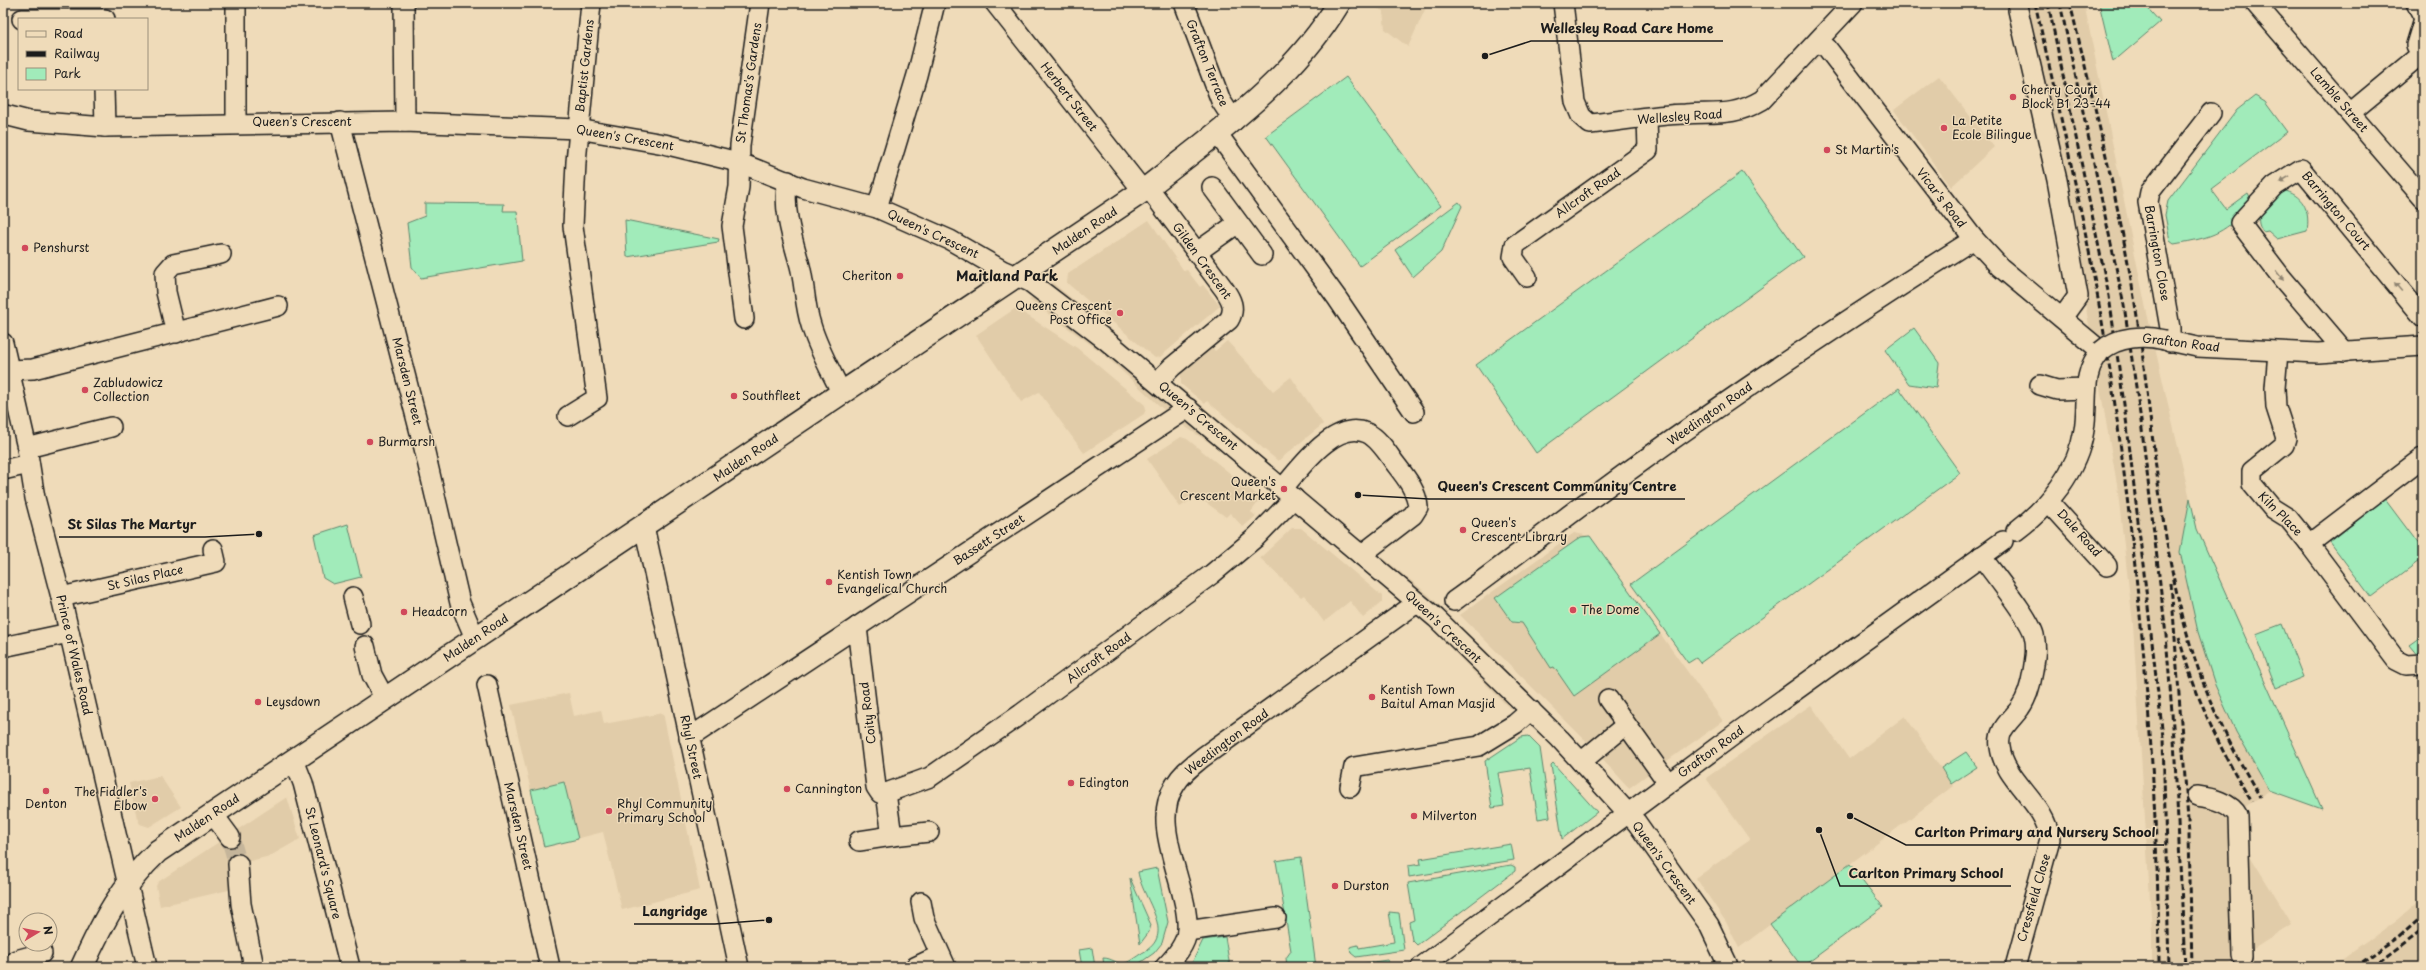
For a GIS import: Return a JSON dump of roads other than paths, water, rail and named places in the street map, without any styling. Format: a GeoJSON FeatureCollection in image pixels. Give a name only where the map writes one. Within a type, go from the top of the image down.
{"type":"FeatureCollection","features":[{"type":"Feature","properties":{"kind":"main road","name":"Malden Road"},"geometry":{"type":"LineString","coordinates":[[82,967],[104,919],[127,883],[158,851],[1019,276],[1145,189],[1225,127],[1301,56],[1325,26],[1339,3]]}},
{"type":"Feature","properties":{"kind":"street"},"geometry":{"type":"LineString","coordinates":[[236,3],[236,123]]}},
{"type":"Feature","properties":{"kind":"street"},"geometry":{"type":"LineString","coordinates":[[404,3],[405,122]]}},
{"type":"Feature","properties":{"kind":"street","name":"Baptist Gardens"},"geometry":{"type":"LineString","coordinates":[[568,416],[597,398],[573,226],[578,129],[591,3]]}},
{"type":"Feature","properties":{"kind":"street","name":"St Thomas's Gardens"},"geometry":{"type":"LineString","coordinates":[[744,319],[732,226],[739,187],[738,162],[760,3]]}},
{"type":"Feature","properties":{"kind":"street"},"geometry":{"type":"LineString","coordinates":[[877,208],[917,75],[935,3]]}},
{"type":"Feature","properties":{"kind":"street","name":"Herbert Street"},"geometry":{"type":"LineString","coordinates":[[995,3],[1145,189]]}},
{"type":"Feature","properties":{"kind":"street","name":"Grafton Terrace"},"geometry":{"type":"LineString","coordinates":[[1184,3],[1221,101],[1225,127],[1414,412]]}},
{"type":"Feature","properties":{"kind":"street","name":"Wellesley Road"},"geometry":{"type":"LineString","coordinates":[[1563,3],[1575,102],[1580,116],[1590,124],[1684,114],[1731,113],[1756,103],[1762,100],[1853,3]]}},
{"type":"Feature","properties":{"kind":"street","name":"Lamble Street"},"geometry":{"type":"LineString","coordinates":[[2255,3],[2423,198]]}},
{"type":"Feature","properties":{"kind":"street"},"geometry":{"type":"LineString","coordinates":[[2416,3],[2423,16]]}},
{"type":"Feature","properties":{"kind":"street"},"geometry":{"type":"LineString","coordinates":[[2018,10],[2057,180],[2078,296],[2062,318]]}},
{"type":"Feature","properties":{"kind":"street"},"geometry":{"type":"LineString","coordinates":[[64,18],[106,18]]}},
{"type":"Feature","properties":{"kind":"street"},"geometry":{"type":"LineString","coordinates":[[2350,113],[2421,57],[2416,45],[2423,22]]}},
{"type":"Feature","properties":{"kind":"street","name":"Vicar's Road"},"geometry":{"type":"LineString","coordinates":[[1818,41],[1827,48],[1974,239],[2000,267],[2084,336],[2096,358]]}},
{"type":"Feature","properties":{"kind":"street"},"geometry":{"type":"LineString","coordinates":[[104,90],[105,126]]}},
{"type":"Feature","properties":{"kind":"street","name":"Barrington Close"},"geometry":{"type":"LineString","coordinates":[[2168,341],[2170,328],[2148,202],[2150,192],[2210,113]]}},
{"type":"Feature","properties":{"kind":"street","name":"Queen's Crescent"},"geometry":{"type":"LineString","coordinates":[[5,115],[36,122],[105,126],[153,127],[236,123],[405,122],[578,129],[664,144],[738,162],[803,188],[877,208],[950,240],[1002,270],[1019,276],[1042,291],[1157,382],[1436,618],[1531,710],[1628,814],[1696,905],[1709,925],[1725,965]]}},
{"type":"Feature","properties":{"kind":"street","name":"Allcroft Road"},"geometry":{"type":"LineString","coordinates":[[1527,277],[1515,261],[1513,250],[1519,241],[1648,150],[1647,118]]}},
{"type":"Feature","properties":{"kind":"street","name":"Marsden Street"},"geometry":{"type":"LineString","coordinates":[[340,122],[422,441],[460,602],[475,638]]}},
{"type":"Feature","properties":{"kind":"street","name":"Barrington Court"},"geometry":{"type":"LineString","coordinates":[[2345,352],[2282,278],[2240,223],[2259,199],[2274,186],[2301,169],[2423,317]]}},
{"type":"Feature","properties":{"kind":"street"},"geometry":{"type":"LineString","coordinates":[[788,181],[785,191],[793,244],[799,263],[810,324],[825,360],[842,394]]}},
{"type":"Feature","properties":{"kind":"street"},"geometry":{"type":"LineString","coordinates":[[1212,187],[1262,255]]}},
{"type":"Feature","properties":{"kind":"street","name":"Gilden Crescent"},"geometry":{"type":"LineString","coordinates":[[1145,189],[1197,252],[1230,298],[1232,314],[1220,327],[1172,367],[1157,382]]}},
{"type":"Feature","properties":{"kind":"street"},"geometry":{"type":"LineString","coordinates":[[1197,252],[1238,223]]}},
{"type":"Feature","properties":{"kind":"street","name":"Weedington Road"},"geometry":{"type":"LineString","coordinates":[[1436,618],[1452,603],[1631,470],[1715,410],[1855,314],[1974,239]]}},
{"type":"Feature","properties":{"kind":"street"},"geometry":{"type":"LineString","coordinates":[[176,333],[166,292],[165,273],[174,264],[221,254]]}},
{"type":"Feature","properties":{"kind":"street"},"geometry":{"type":"LineString","coordinates":[[10,370],[33,368],[278,306]]}},
{"type":"Feature","properties":{"kind":"street","name":"Grafton Road"},"geometry":{"type":"LineString","coordinates":[[1421,967],[1668,783],[2010,536],[2049,502],[2077,454],[2084,430],[2086,389],[2096,358],[2112,343],[2126,339],[2144,337],[2197,347],[2278,352],[2345,352],[2423,346]]}},
{"type":"Feature","properties":{"kind":"street","name":"Prince of Wales Road"},"geometry":{"type":"LineString","coordinates":[[3,343],[28,456],[35,498],[61,597],[147,967]]}},
{"type":"Feature","properties":{"kind":"street","name":"Kiln Place"},"geometry":{"type":"LineString","coordinates":[[2278,352],[2276,401],[2286,438],[2284,445],[2252,471],[2252,484],[2272,508],[2288,518],[2399,663],[2415,665]]}},
{"type":"Feature","properties":{"kind":"street"},"geometry":{"type":"LineString","coordinates":[[2040,385],[2057,390],[2086,389]]}},
{"type":"Feature","properties":{"kind":"street","name":"Bassett Street"},"geometry":{"type":"LineString","coordinates":[[689,738],[1188,408]]}},
{"type":"Feature","properties":{"kind":"street"},"geometry":{"type":"LineString","coordinates":[[3,470],[28,456],[111,427]]}},
{"type":"Feature","properties":{"kind":"street"},"geometry":{"type":"LineString","coordinates":[[1289,493],[1300,468],[1332,438],[1353,430],[1368,433],[1382,446],[1414,490],[1418,507],[1408,518],[1361,555]]}},
{"type":"Feature","properties":{"kind":"street"},"geometry":{"type":"LineString","coordinates":[[2309,544],[2422,458]]}},
{"type":"Feature","properties":{"kind":"street","name":"Allcroft Road"},"geometry":{"type":"LineString","coordinates":[[886,793],[930,777],[942,770],[1111,649],[1229,560],[1280,515],[1289,493]]}},
{"type":"Feature","properties":{"kind":"street","name":"Dale Road"},"geometry":{"type":"LineString","coordinates":[[2049,502],[2059,511],[2107,566]]}},
{"type":"Feature","properties":{"kind":"street","name":"Rhyl Street"},"geometry":{"type":"LineString","coordinates":[[644,526],[739,967]]}},
{"type":"Feature","properties":{"kind":"street","name":"St Silas Place"},"geometry":{"type":"LineString","coordinates":[[61,597],[216,562],[213,549]]}},
{"type":"Feature","properties":{"kind":"street","name":"Cressfield Close"},"geometry":{"type":"LineString","coordinates":[[1981,556],[2030,624],[2036,644],[2031,681],[2026,697],[2021,707],[2003,729],[2000,737],[2002,757],[2045,820],[2050,839],[2015,967]]}},
{"type":"Feature","properties":{"kind":"street"},"geometry":{"type":"LineString","coordinates":[[354,597],[360,624]]}},
{"type":"Feature","properties":{"kind":"street","name":"Weedington Road"},"geometry":{"type":"LineString","coordinates":[[1166,967],[1178,953],[1187,932],[1186,914],[1166,822],[1166,806],[1174,785],[1186,771],[1203,757],[1411,607],[1418,604]]}},
{"type":"Feature","properties":{"kind":"street","name":"Coity Road"},"geometry":{"type":"LineString","coordinates":[[857,627],[876,787],[880,792],[886,793]]}},
{"type":"Feature","properties":{"kind":"street"},"geometry":{"type":"LineString","coordinates":[[3,647],[69,633]]}},
{"type":"Feature","properties":{"kind":"street"},"geometry":{"type":"LineString","coordinates":[[365,646],[372,675],[385,699]]}},
{"type":"Feature","properties":{"kind":"street","name":"Marsden Street"},"geometry":{"type":"LineString","coordinates":[[487,685],[550,967]]}},
{"type":"Feature","properties":{"kind":"street"},"geometry":{"type":"LineString","coordinates":[[1608,700],[1668,783]]}},
{"type":"Feature","properties":{"kind":"street"},"geometry":{"type":"LineString","coordinates":[[1350,787],[1354,767],[1479,746],[1516,724],[1531,710]]}},
{"type":"Feature","properties":{"kind":"street"},"geometry":{"type":"LineString","coordinates":[[1581,762],[1626,725]]}},
{"type":"Feature","properties":{"kind":"street","name":"St Leonard's Square"},"geometry":{"type":"LineString","coordinates":[[294,760],[303,784],[350,967]]}},
{"type":"Feature","properties":{"kind":"street"},"geometry":{"type":"LineString","coordinates":[[886,793],[892,836]]}},
{"type":"Feature","properties":{"kind":"street"},"geometry":{"type":"LineString","coordinates":[[2197,796],[2219,801],[2233,810],[2238,816],[2242,956]]}},
{"type":"Feature","properties":{"kind":"street"},"geometry":{"type":"LineString","coordinates":[[213,814],[230,837]]}},
{"type":"Feature","properties":{"kind":"street"},"geometry":{"type":"LineString","coordinates":[[859,841],[929,832]]}},
{"type":"Feature","properties":{"kind":"street"},"geometry":{"type":"LineString","coordinates":[[238,864],[241,904],[254,967]]}},
{"type":"Feature","properties":{"kind":"street"},"geometry":{"type":"LineString","coordinates":[[915,967],[943,961],[924,918],[922,902]]}},
{"type":"Feature","properties":{"kind":"street"},"geometry":{"type":"LineString","coordinates":[[1187,932],[1276,918]]}},
{"type":"Feature","properties":{"kind":"street"},"geometry":{"type":"LineString","coordinates":[[17,961],[42,953]]}},
{"type":"Feature","properties":{"kind":"tunnel"},"geometry":{"type":"LineString","coordinates":[[230,837],[238,864]]}},
{"type":"Feature","properties":{"kind":"railway"},"geometry":{"type":"LineString","coordinates":[[2035,3],[2095,283],[2111,377],[2121,450],[2138,597],[2151,745],[2158,893],[2159,967]]}},
{"type":"Feature","properties":{"kind":"railway"},"geometry":{"type":"LineString","coordinates":[[2048,3],[2109,296],[2127,426],[2163,737],[2169,967]]}},
{"type":"Feature","properties":{"kind":"railway"},"geometry":{"type":"LineString","coordinates":[[2060,3],[2124,305],[2141,421],[2166,635],[2174,739],[2185,967]]}},
{"type":"Feature","properties":{"kind":"railway"},"geometry":{"type":"LineString","coordinates":[[2070,3],[2106,156],[2130,271],[2159,492],[2166,537],[2185,627],[2211,703],[2242,766],[2260,797]]}},
{"type":"Feature","properties":{"kind":"railway"},"geometry":{"type":"LineString","coordinates":[[2171,583],[2189,834],[2192,967]]}},
{"type":"Feature","properties":{"kind":"railway"},"geometry":{"type":"LineString","coordinates":[[2179,638],[2185,660],[2210,723],[2229,763],[2252,802]]}},
{"type":"Feature","properties":{"kind":"railway"},"geometry":{"type":"LineString","coordinates":[[2355,967],[2400,936],[2423,916]]}},
{"type":"Feature","properties":{"kind":"railway"},"geometry":{"type":"LineString","coordinates":[[2372,967],[2423,929]]}},
{"type":"Feature","properties":{"kind":"place","name":"Wellesley Road Care Home"},"geometry":{"type":"Point","coordinates":[1485,56]}},
{"type":"Feature","properties":{"kind":"place","name":"Cherry Court Block B1 23-44"},"geometry":{"type":"Point","coordinates":[2013,97]}},
{"type":"Feature","properties":{"kind":"place","name":"La Petite Ecole Bilingue"},"geometry":{"type":"Point","coordinates":[1944,128]}},
{"type":"Feature","properties":{"kind":"place","name":"St Martin's"},"geometry":{"type":"Point","coordinates":[1827,150]}},
{"type":"Feature","properties":{"kind":"place","name":"Penshurst"},"geometry":{"type":"Point","coordinates":[25,248]}},
{"type":"Feature","properties":{"kind":"place","name":"Cheriton"},"geometry":{"type":"Point","coordinates":[900,276]}},
{"type":"Feature","properties":{"kind":"place","name":"Queens Crescent Post Office"},"geometry":{"type":"Point","coordinates":[1120,313]}},
{"type":"Feature","properties":{"kind":"place","name":"Zabludowicz Collection"},"geometry":{"type":"Point","coordinates":[85,390]}},
{"type":"Feature","properties":{"kind":"place","name":"Southfleet"},"geometry":{"type":"Point","coordinates":[734,396]}},
{"type":"Feature","properties":{"kind":"place","name":"Burmarsh"},"geometry":{"type":"Point","coordinates":[370,442]}},
{"type":"Feature","properties":{"kind":"place","name":"Queen's Crescent Market"},"geometry":{"type":"Point","coordinates":[1284,489]}},
{"type":"Feature","properties":{"kind":"place","name":"Queen's Crescent Community Centre"},"geometry":{"type":"Point","coordinates":[1358,495]}},
{"type":"Feature","properties":{"kind":"place","name":"Queen's Crescent Library"},"geometry":{"type":"Point","coordinates":[1463,530]}},
{"type":"Feature","properties":{"kind":"place","name":"St Silas The Martyr"},"geometry":{"type":"Point","coordinates":[259,534]}},
{"type":"Feature","properties":{"kind":"place","name":"Kentish Town Evangelical Church"},"geometry":{"type":"Point","coordinates":[829,582]}},
{"type":"Feature","properties":{"kind":"place","name":"The Dome"},"geometry":{"type":"Point","coordinates":[1573,610]}},
{"type":"Feature","properties":{"kind":"place","name":"Headcorn"},"geometry":{"type":"Point","coordinates":[404,612]}},
{"type":"Feature","properties":{"kind":"place","name":"Kentish Town Baitul Aman Masjid"},"geometry":{"type":"Point","coordinates":[1372,697]}},
{"type":"Feature","properties":{"kind":"place","name":"Leysdown"},"geometry":{"type":"Point","coordinates":[258,702]}},
{"type":"Feature","properties":{"kind":"place","name":"Edington"},"geometry":{"type":"Point","coordinates":[1071,783]}},
{"type":"Feature","properties":{"kind":"place","name":"Cannington"},"geometry":{"type":"Point","coordinates":[787,789]}},
{"type":"Feature","properties":{"kind":"place","name":"Denton"},"geometry":{"type":"Point","coordinates":[46,791]}},
{"type":"Feature","properties":{"kind":"place","name":"The Fiddler's Elbow"},"geometry":{"type":"Point","coordinates":[155,799]}},
{"type":"Feature","properties":{"kind":"place","name":"Rhyl Community Primary School"},"geometry":{"type":"Point","coordinates":[609,811]}},
{"type":"Feature","properties":{"kind":"place","name":"Milverton"},"geometry":{"type":"Point","coordinates":[1414,816]}},
{"type":"Feature","properties":{"kind":"place","name":"Carlton Primary and Nursery School"},"geometry":{"type":"Point","coordinates":[1850,816]}},
{"type":"Feature","properties":{"kind":"place","name":"Carlton Primary School"},"geometry":{"type":"Point","coordinates":[1819,830]}},
{"type":"Feature","properties":{"kind":"place","name":"Durston"},"geometry":{"type":"Point","coordinates":[1335,886]}},
{"type":"Feature","properties":{"kind":"place","name":"Langridge"},"geometry":{"type":"Point","coordinates":[769,920]}},
{"type":"Feature","properties":{"kind":"district","name":"Maitland Park"},"geometry":{"type":"Point","coordinates":[1007,276]}}]}
